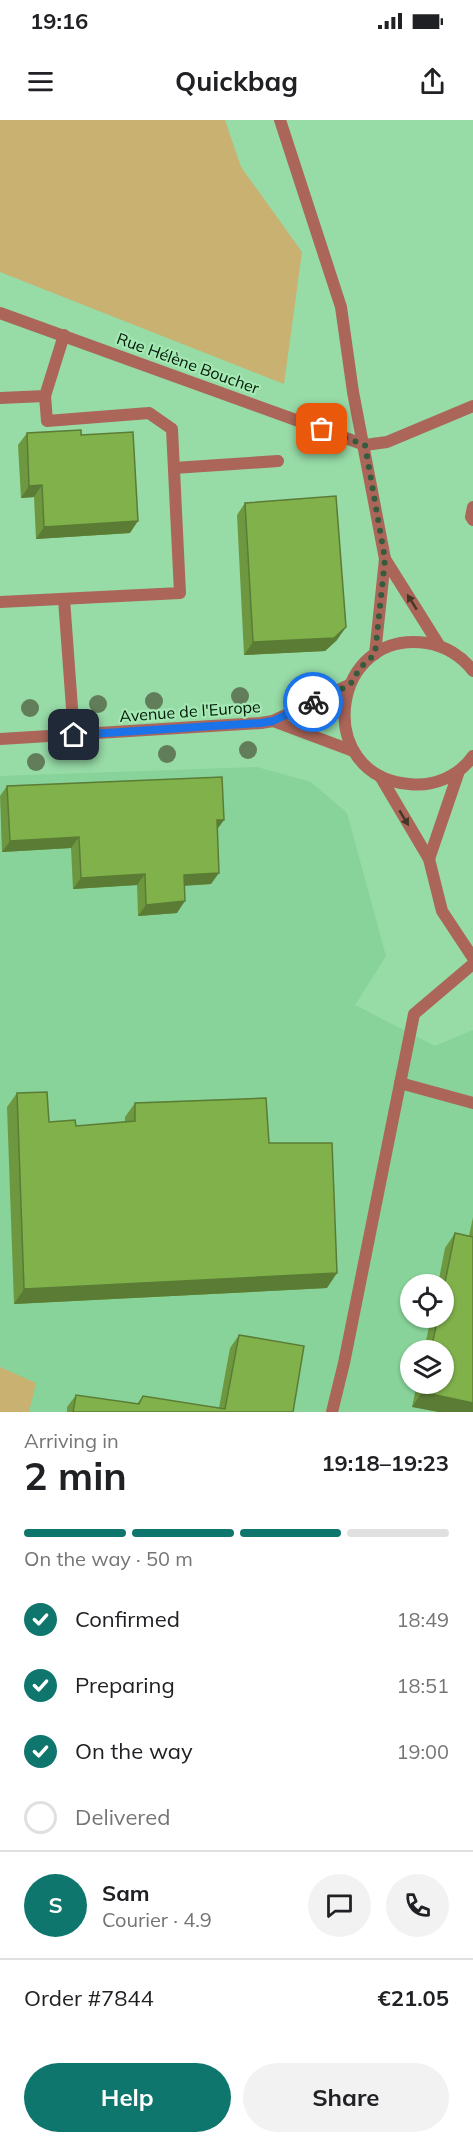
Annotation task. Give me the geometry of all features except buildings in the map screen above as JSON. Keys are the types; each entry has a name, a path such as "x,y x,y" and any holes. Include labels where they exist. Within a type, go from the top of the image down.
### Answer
{"street":[{"path":"280,120 341,307 353,392 365,445 385,559 375,654"},
{"name":"Rue Hélène Boucher","path":"0,313 365,445"},
{"path":"0,602 180,593 172,429 149,413 47,422 45,396 64,335"},
{"path":"0,398 45,396"},
{"path":"365,445 387,442 473,406"},
{"path":"174,468 278,461"},
{"path":"473,507 471,517 473,520"},
{"path":"385,559 439,645"},
{"path":"64,599 74,735"},
{"path":"473,671 456,655 439,645 417,642 394,645 375,654 360,668 344,701 343,719 354,751 365,765 380,776 399,784 420,785 440,781 459,771 473,756"},
{"name":"Avenue de l'Europe","path":"0,739 273,721 350,685"},
{"name":"Avenue de l'Europe","path":"273,721 354,751"},
{"path":"429,859 459,771"},
{"path":"380,776 429,859 442,911 473,958"},
{"path":"332,1412 344,1363 414,1014 473,964"},
{"path":"400,1083 473,1103"}],"shaded area":[{"path":"0,120 225,120 241,167 302,252 284,384 0,272"},
{"path":"257,767 311,782 347,813 386,956 355,1005 435,1046 473,1030 473,1412 29,1412 35,1383 0,1367 0,776"},
{"path":"0,1367 36,1383 29,1412 0,1412"}],"way so far":[{"path":"313,702 350,685 360,668 375,654 385,559 365,445 322,429"}],"route":[{"path":"74,735 261,723 273,721 313,702"}]}
